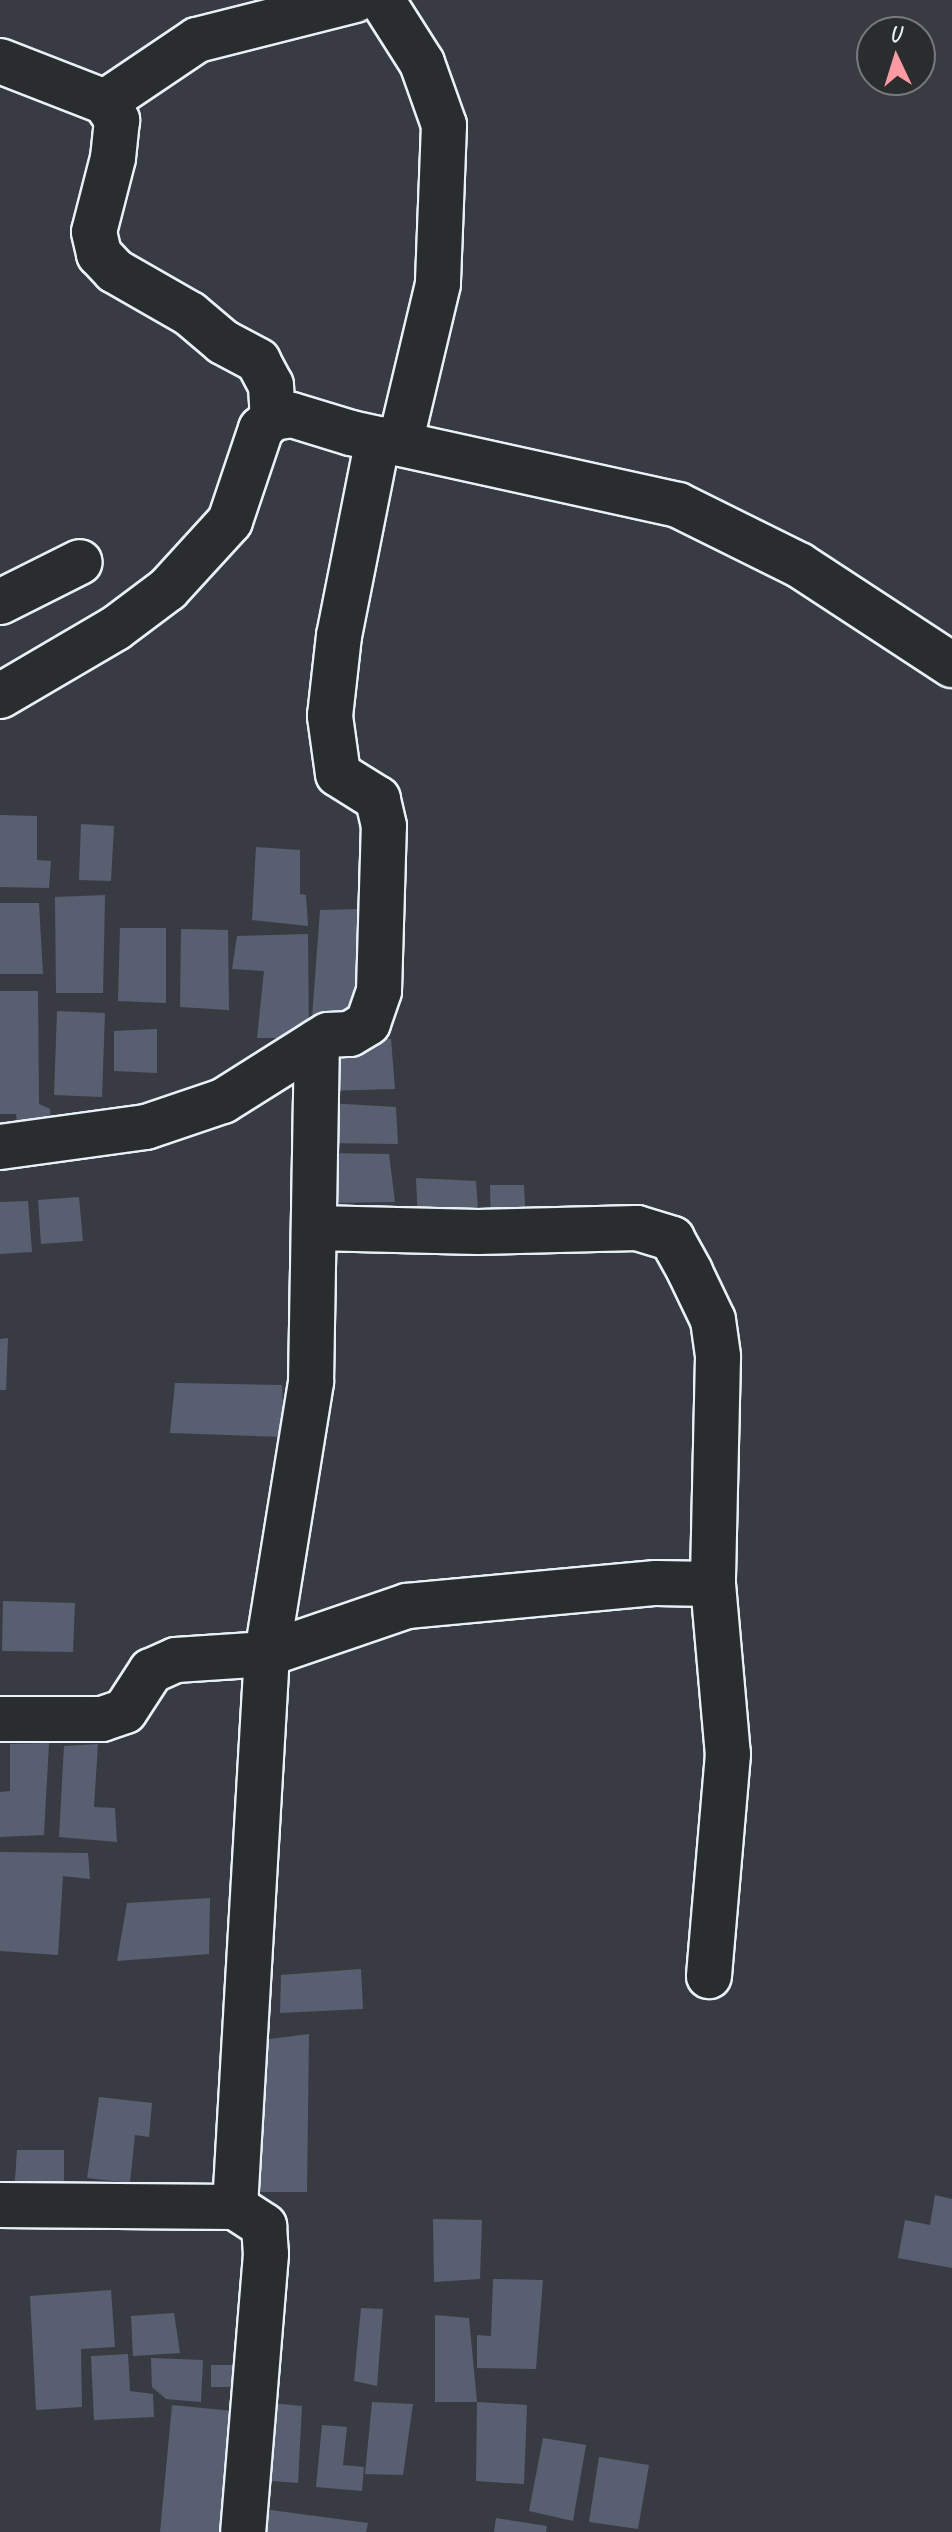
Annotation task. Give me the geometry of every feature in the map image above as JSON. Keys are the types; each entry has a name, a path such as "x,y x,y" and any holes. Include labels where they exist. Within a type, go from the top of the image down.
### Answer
{"street":[{"path":"105,102 197,40 355,0"},
{"path":"0,1147 146,1127 223,1101 328,1035 350,1034 368,1023 379,991 384,826 378,799 338,774 330,716 339,636 389,442 443,252 444,125 422,63 382,0"},
{"path":"0,61 105,102 117,120 113,158 94,232 99,254 115,271 190,314 223,342 258,361 271,385 273,418"},
{"path":"0,696 116,628 168,589 230,521 261,429 273,418 292,415 389,442 678,505 741,532 799,565 952,665"},
{"path":"0,602 80,562"},
{"path":"235,2207 267,1654 311,1382 317,1042"},
{"path":"315,1228 478,1232 637,1228 672,1239 713,1320 718,1357 713,1584 728,1754 709,1976"},
{"path":"0,1719 102,1719 125,1711 151,1671 176,1660 267,1654 407,1606 656,1583 713,1584"},
{"path":"0,2205 235,2207 264,2226 266,2254 243,2532"}],"building":[{"path":"0,815 37,816 37,860 51,861 49,888 0,887"},
{"path":"81,824 114,826 111,881 79,880"},
{"path":"256,847 300,850 300,894 306,895 308,926 252,920"},
{"path":"105,895 103,993 56,993 55,897"},
{"path":"0,903 39,903 43,974 0,974"},
{"path":"363,909 356,1023 312,1018 320,910"},
{"path":"120,928 166,928 166,1003 118,1001"},
{"path":"181,929 228,930 229,1010 180,1007"},
{"path":"308,934 309,1038 257,1038 264,971 232,969 237,936"},
{"path":"0,991 38,991 39,1104 50,1109 52,1131 18,1132 16,1114 0,1114"},
{"path":"57,1011 105,1013 102,1097 54,1095"},
{"path":"157,1029 157,1073 114,1071 114,1031"},
{"path":"391,1039 395,1089 324,1091 328,1040"},
{"path":"327,1103 396,1107 398,1144 325,1143"},
{"path":"324,1153 389,1154 395,1202 324,1203"},
{"path":"416,1178 476,1181 479,1222 418,1222"},
{"path":"490,1185 524,1185 526,1226 491,1227"},
{"path":"79,1197 83,1241 41,1244 38,1200"},
{"path":"28,1201 32,1252 0,1254 0,1202"},
{"path":"8,1338 6,1390 0,1390 0,1339"},
{"path":"175,1383 282,1385 284,1437 170,1433"},
{"path":"3,1601 75,1603 73,1652 2,1651"},
{"path":"49,1743 44,1835 0,1837 0,1792 10,1791 10,1744"},
{"path":"98,1744 94,1807 115,1808 117,1842 59,1837 64,1746"},
{"path":"0,1852 88,1853 90,1879 63,1876 58,1955 0,1951"},
{"path":"210,1898 209,1954 117,1961 127,1903"},
{"path":"361,1969 363,2009 280,2013 281,1975"},
{"path":"309,2034 307,2192 249,2192 253,2041"},
{"path":"99,2097 152,2103 149,2137 135,2135 130,2183 87,2178"},
{"path":"17,2150 64,2150 64,2195 14,2195"},
{"path":"935,2195 952,2199 952,2268 898,2258 905,2220 930,2225"},
{"path":"433,2219 482,2220 480,2279 434,2282"},
{"path":"493,2279 543,2280 536,2369 477,2368 477,2335 491,2336"},
{"path":"111,2290 115,2347 81,2349 82,2407 36,2410 30,2296"},
{"path":"361,2308 383,2309 377,2386 354,2381"},
{"path":"174,2313 180,2353 133,2356 131,2316"},
{"path":"435,2315 469,2318 477,2402 435,2402"},
{"path":"128,2354 130,2391 153,2394 154,2417 94,2420 91,2356"},
{"path":"151,2358 203,2360 201,2402 166,2399 152,2387"},
{"path":"211,2365 252,2365 252,2387 211,2387"},
{"path":"262,2402 302,2406 298,2483 258,2480"},
{"path":"372,2402 413,2404 403,2475 365,2474"},
{"path":"477,2402 527,2405 524,2484 476,2481"},
{"path":"172,2405 233,2411 220,2532 160,2532"},
{"path":"322,2425 347,2427 343,2465 364,2467 362,2491 316,2487"},
{"path":"543,2438 586,2445 573,2521 529,2511"},
{"path":"599,2457 649,2465 638,2529 589,2522"},
{"path":"263,2509 368,2523 366,2532 262,2532"},
{"path":"496,2518 547,2526 546,2532 494,2532"}]}
